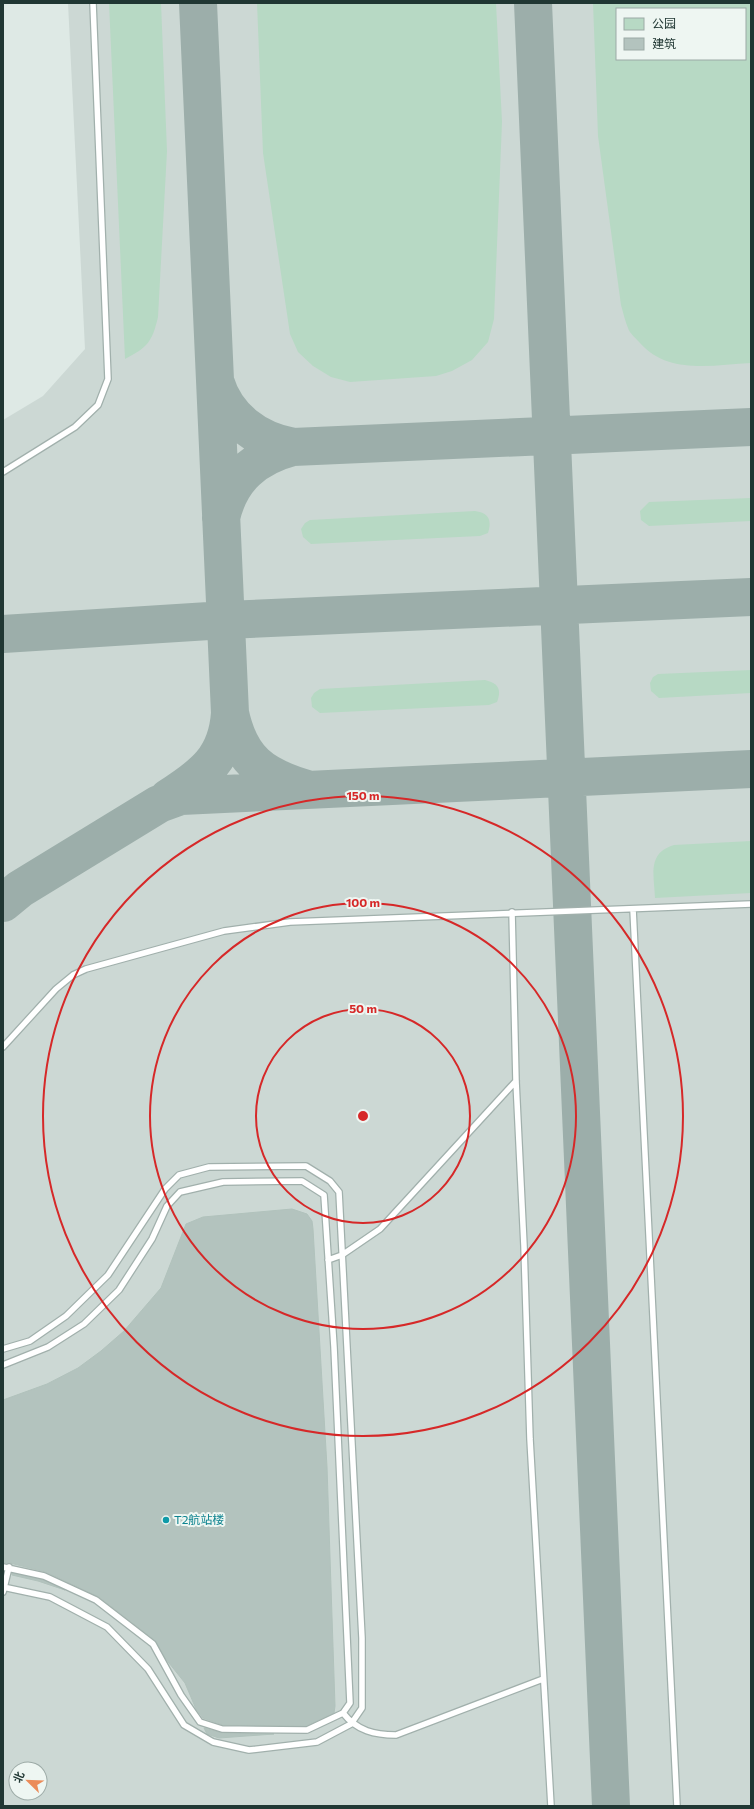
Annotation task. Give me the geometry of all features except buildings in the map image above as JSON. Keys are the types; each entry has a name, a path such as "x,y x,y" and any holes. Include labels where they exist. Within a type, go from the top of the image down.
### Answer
{"lane":[{"path":"3,472 75,427 98,405 108,379 93,3"},
{"path":"3,1047 56,989 73,975 99,965 224,931 290,922 512,912 751,904"},
{"path":"632,909 677,1806"},
{"path":"512,912 516,1081 524,1246 530,1439 551,1806"},
{"path":"328,1260 342,1255 380,1229 516,1081"},
{"path":"3,1348 30,1341 66,1316 108,1275 165,1189 179,1175 209,1167 306,1166 330,1181 339,1192 362,1638 362,1708 352,1724 317,1742 249,1750 213,1742 184,1725 148,1668 107,1627 50,1597 3,1589 6,1567 44,1576 96,1600 153,1644 181,1696 200,1722 222,1729 307,1730 343,1714 350,1703 335,1355 324,1194 302,1181 223,1182 180,1192 167,1206 152,1239 119,1290 78,1328 48,1347 3,1366"},
{"path":"343,1714 352,1724 378,1735 396,1735 543,1679"}],"shaded area":[{"path":"68,3 751,3 751,1806 3,1806 3,420 43,396 85,349"}],"green space":[{"path":"109,3 161,3 167,151 158,317 154,332 148,343 139,351 125,359"},
{"path":"257,3 496,3 502,122 494,319 488,342 472,360 452,371 436,376 350,382 331,377 313,366 298,352 290,334 263,153"},
{"path":"593,3 751,3 751,363 692,366 664,360 651,353 630,332 621,305 598,136"},
{"path":"751,498 751,521 649,526 641,520 640,511 649,502"},
{"path":"475,511 484,513 488,518 490,524 488,533 480,536 311,544 303,537 301,529 305,523 310,520"},
{"path":"751,670 751,693 659,698 651,691 650,683 653,677 658,674"},
{"path":"485,680 496,685 499,690 497,702 489,705 320,713 312,707 311,698 314,693 320,689"},
{"path":"751,841 751,893 655,898 653,873 654,866 656,859 665,849 674,845"}],"taxiway":[{"path":"198,3 230,713 234,729 240,743 255,764 265,772 277,778 307,789"},
{"path":"533,3 611,1806"},
{"path":"215,381 227,406 244,425 267,439 279,444 293,447 279,451 267,457 246,471 231,491 221,518"},
{"path":"293,447 751,427"},
{"path":"3,634 225,620 751,597"},
{"path":"168,798 203,773 219,754 228,729 230,713"},
{"path":"3,903 20,889 159,804 181,796 751,769"}],"place":[{"name":"T2航站楼","path":"166,1520"}]}
